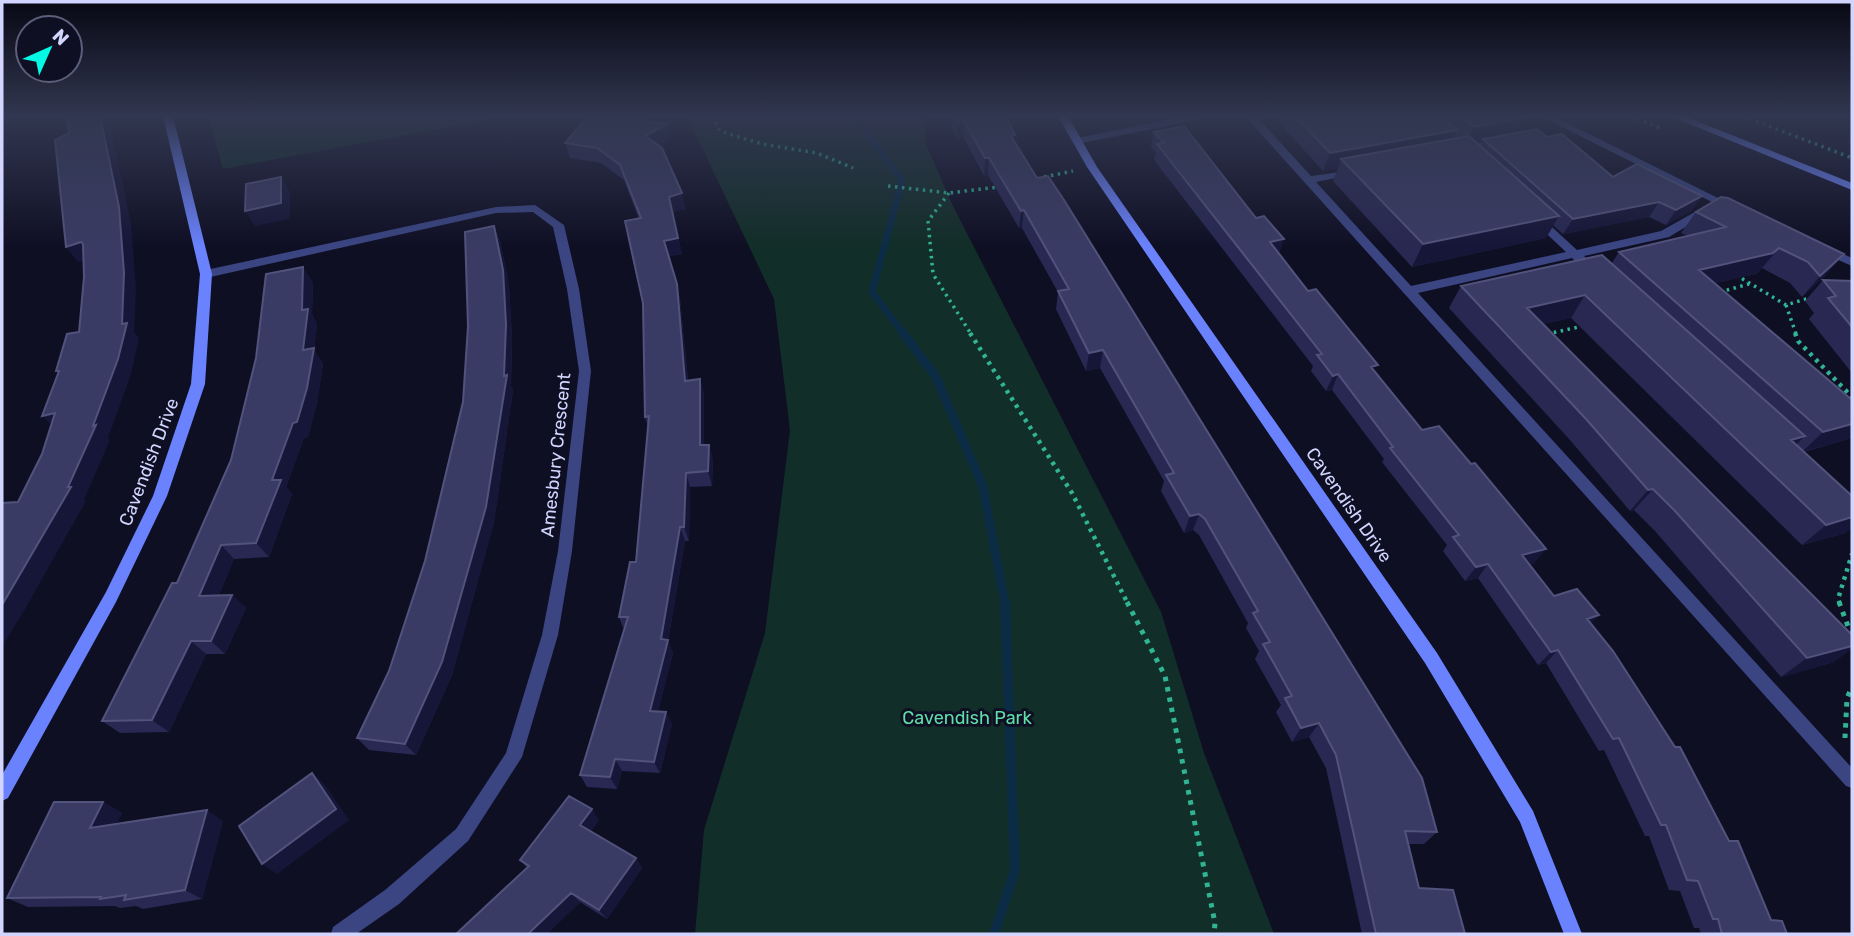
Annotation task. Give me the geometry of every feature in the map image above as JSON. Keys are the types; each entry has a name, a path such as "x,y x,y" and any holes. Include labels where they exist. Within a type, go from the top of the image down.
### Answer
{"street":[{"name":"Cavendish Drive","path":"2,792 111,597 160,496 198,384 206,274 179,160"},
{"name":"Cavendish Drive","path":"1088,160 1431,658 1527,817 1573,934"},
{"path":"1290,160 1850,779"},
{"path":"1633,160 1744,213"},
{"path":"1784,160 1852,187"},
{"path":"1308,180 1359,170"},
{"path":"1408,291 1665,234 1720,202"},
{"name":"Amesbury Crescent","path":"206,274 496,210 535,208 558,225 573,289 585,371 565,551 550,635 513,757 462,835 392,897 340,934"},
{"path":"1526,209 1603,279"},
{"path":"1816,245 1852,262"}],"path":[{"path":"833,160 853,168"},
{"path":"1044,178 1092,167"},
{"path":"888,186 949,193 1007,185"},
{"path":"949,193 928,221 933,274 1073,494 1165,676 1215,923 1214,934"},
{"path":"1729,271 1786,305 1798,341 1852,397"},
{"path":"1713,294 1750,284"},
{"path":"1786,305 1812,297"},
{"path":"1545,335 1585,326"},
{"path":"1852,554 1838,599 1852,637"},
{"path":"1850,779 1845,748 1847,698 1852,687"}],"green space":[{"path":"220,160 273,160 223,169"},
{"name":"Cavendish Park","path":"708,160 933,160 953,206 1161,612 1204,753 1274,934 695,934 704,830 765,633 790,430 774,299"}],"building":[{"path":"57,160 109,160 119,207 124,273 122,324 127,323 118,359 93,426 96,425 68,487 71,487 2,605 2,503 18,502 42,454 55,413 42,416 59,371 56,371 67,334 79,332 84,277 83,244 81,242 66,247"},
{"path":"613,160 667,160 682,193 669,197 678,238 664,241 677,284 685,381 700,379 700,445 709,445 708,471 686,473 684,527 680,527 661,639 668,640 650,711 666,712 654,762 615,759 610,777 580,775 628,617 619,617 630,562 636,562 649,416 645,417 643,303 625,221 641,218 620,165"},
{"path":"990,160 1026,160 1037,178 1048,176 1422,778 1437,832 1405,831 1419,888 1453,890 1465,934 1376,934 1336,755 1319,723 1301,728 1285,698 1292,696 1263,644 1270,642 1253,613 1258,611 1205,519 1199,514 1190,516 1166,475 1174,473 1103,350 1089,353 1058,291 1069,289 1024,210 1021,211"},
{"path":"1169,160 1210,160 1256,218 1264,216 1284,239 1270,242 1308,291 1316,289 1378,365 1371,367 1422,430 1439,426 1471,464 1475,463 1546,549 1522,555 1554,596 1577,589 1599,615 1587,619 1613,651 1675,747 1680,747 1729,841 1738,841 1771,920 1782,921 1787,934 1722,934 1718,919 1713,919 1698,881 1687,880 1666,825 1661,825 1619,738 1613,739 1558,650 1551,652 1488,564 1476,567 1453,537 1459,535 1390,448 1393,447 1338,374 1333,376 1317,355 1322,354"},
{"path":"1342,160 1496,160 1559,216 1423,244"},
{"path":"1506,160 1592,160 1613,177 1637,164 1702,196 1676,210 1659,202 1573,219"},
{"path":"281,177 281,203 245,211 246,184"},
{"path":"1721,197 1844,254 1820,276 1808,262 1779,248 1773,253 1699,270 1852,400 1852,424 1823,432 1619,252 1726,227 1696,212"},
{"path":"494,226 503,270 506,324 504,376 507,375 486,507 442,662 405,744 357,738 389,671 425,561 463,402 468,326 465,232"},
{"path":"1602,255 1805,436 1791,440 1852,496 1852,517 1826,525 1585,295 1527,308 1852,635 1852,646 1807,658 1675,511 1653,489 1648,490 1586,419 1461,286"},
{"path":"303,267 302,310 308,309 303,350 314,348 307,388 297,422 293,423 272,480 281,480 256,543 221,545 199,596 232,595 211,641 191,641 152,720 102,721 172,583 177,583 231,460 256,358 266,274"},
{"path":"1823,280 1852,281 1852,327 1828,298 1836,296"},
{"path":"312,773 336,809 262,864 239,826"},
{"path":"569,796 592,809 580,825 636,858 599,910 571,893 528,934 456,934 529,866 520,860"},
{"path":"54,802 103,802 90,828 207,810 185,890 124,900 126,895 100,899 101,897 7,898"}],"waterway":[{"path":"887,160 902,180 872,292 904,334"},
{"path":"903,333 936,377 983,487 1005,604"},
{"path":"994,934 1015,870 1005,602"}]}
